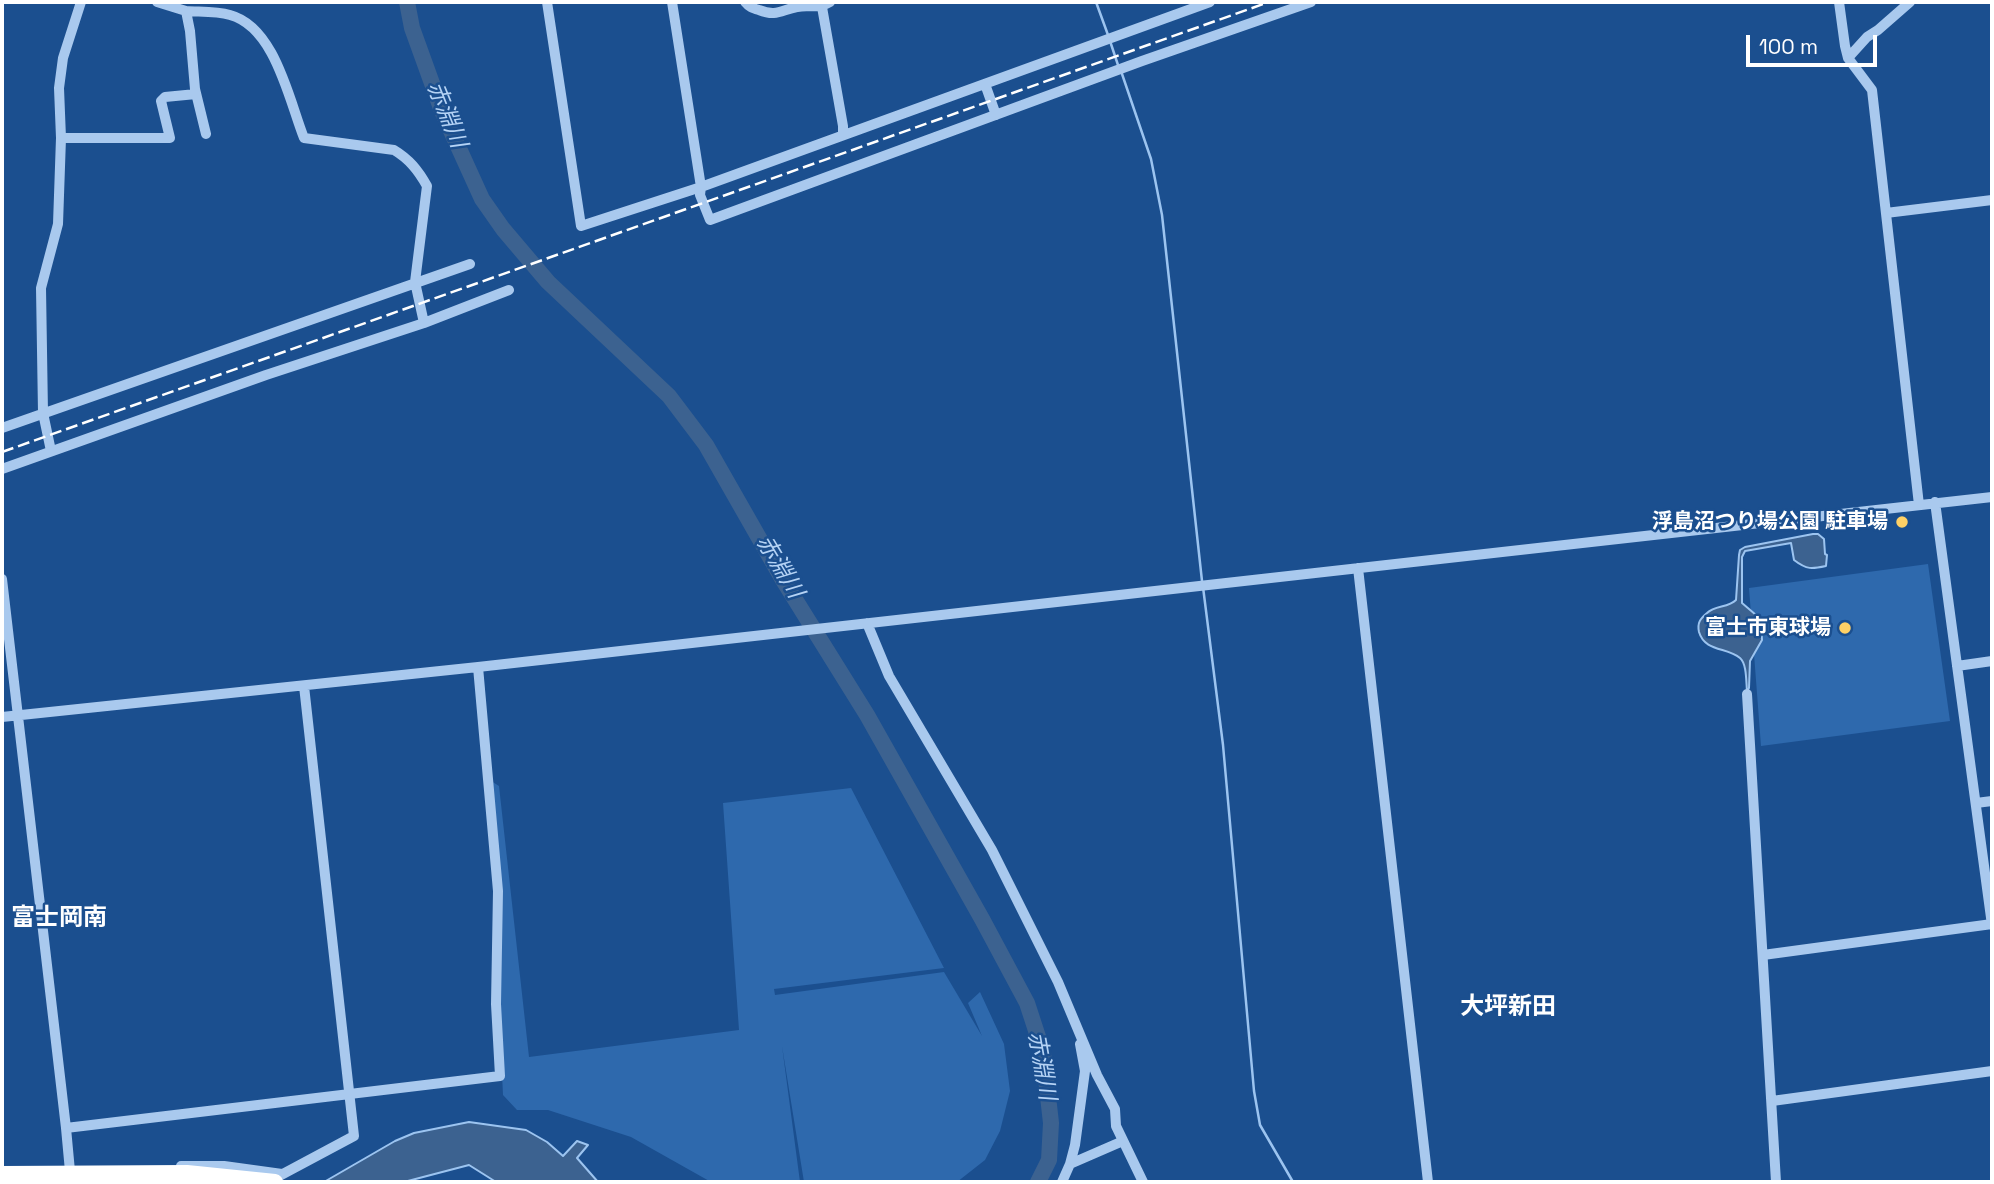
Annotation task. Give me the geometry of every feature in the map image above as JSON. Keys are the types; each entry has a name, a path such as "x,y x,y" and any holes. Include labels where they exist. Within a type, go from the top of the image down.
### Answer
{"highway":[{"path":"2,1174 187,1173 279,1178"}],"street":[{"path":"51,451 43,413 41,288 58,224 61,138 59,88 63,58 81,2"},
{"path":"156,2 186,11 219,7 249,24 265,43 280,68 304,138 394,150 407,158 419,172 426,186 415,282 424,323"},
{"path":"547,2 581,226 701,187 1210,2"},
{"path":"672,2 701,187 700,195 710,220 1142,61 1311,2"},
{"path":"745,2 747,6 769,14 826,4 843,134"},
{"path":"1839,2 1848,58 1872,90 1919,505"},
{"path":"1848,58 1867,37 1910,2"},
{"path":"186,11 196,94 206,134"},
{"path":"985,84 996,115"},
{"path":"61,138 170,138 161,101 165,97 196,94"},
{"path":"1886,213 1992,200"},
{"path":"2,428 470,264"},
{"path":"2,469 266,375 424,323 509,290"},
{"path":"2,717 1062,603 1992,497"},
{"path":"1763,955 1992,924 1935,502"},
{"path":"1358,568 1428,1182"},
{"path":"2,579 71,1182"},
{"path":"862,623 888,676 992,850 1074,1017 1097,1075 1115,1109 1116,1126 1143,1182"},
{"path":"1957,666 1992,661"},
{"path":"66,1128 500,1076 496,1004 498,891 478,667"},
{"path":"268,1182 354,1136 304,686"},
{"path":"1747,694 1776,1182"},
{"path":"1976,803 1992,801"},
{"path":"1062,1182 1070,1164 1085,1071 1074,1017"},
{"path":"1772,1101 1992,1071"},
{"path":"1070,1164 1123,1141"},
{"path":"2,1168 224,1166 279,1178"}],"shaded area":[{"path":"1813,534 1824,539 1826,566 1803,566 1794,560 1791,543 1745,551 1742,557 1742,603 1756,615 1761,625 1762,640 1750,661 1747,691 1745,669 1740,658 1706,643 1699,632 1700,621 1710,610 1736,600 1740,550"},
{"name":"富士市東球場","path":"1928,564 1950,721 1761,746 1749,588"},
{"path":"488,779 499,786 529,1057 739,1030 723,803 851,788 944,968 774,989 775,995 944,972 982,1036 968,1003 980,992 1004,1044 1010,1091 1000,1131 985,1160 957,1182 804,1182 782,1046 800,1182 711,1182 631,1137 548,1110 517,1110 503,1095"},
{"path":"469,1122 526,1130 547,1142 563,1156 577,1141 588,1145 577,1158 598,1182 496,1182 469,1165 404,1182 324,1182 414,1133"}],"waterway":[{"name":"赤淵川","path":"407,2 412,28 442,111 482,199 503,229 548,282 669,396 706,445 783,580 867,715 1027,1003 1043,1052 1051,1123 1049,1160 1038,1182"},
{"path":"1096,2 1108,35"},
{"path":"1110,41 1118,65"},
{"path":"1121,71 1151,159 1162,215 1202,581"},
{"path":"1203,587 1223,745 1254,1091 1260,1125 1293,1182"}],"railway":[{"path":"2,452 1269,2"}],"place":[{"name":"浮島沼つり場公園 駐車場","path":"1902,522"},
{"name":"富士市東球場","path":"1845,628"}],"district":[{"name":"富士岡南","path":"59,918"},
{"name":"大坪新田","path":"1508,1007"}]}
